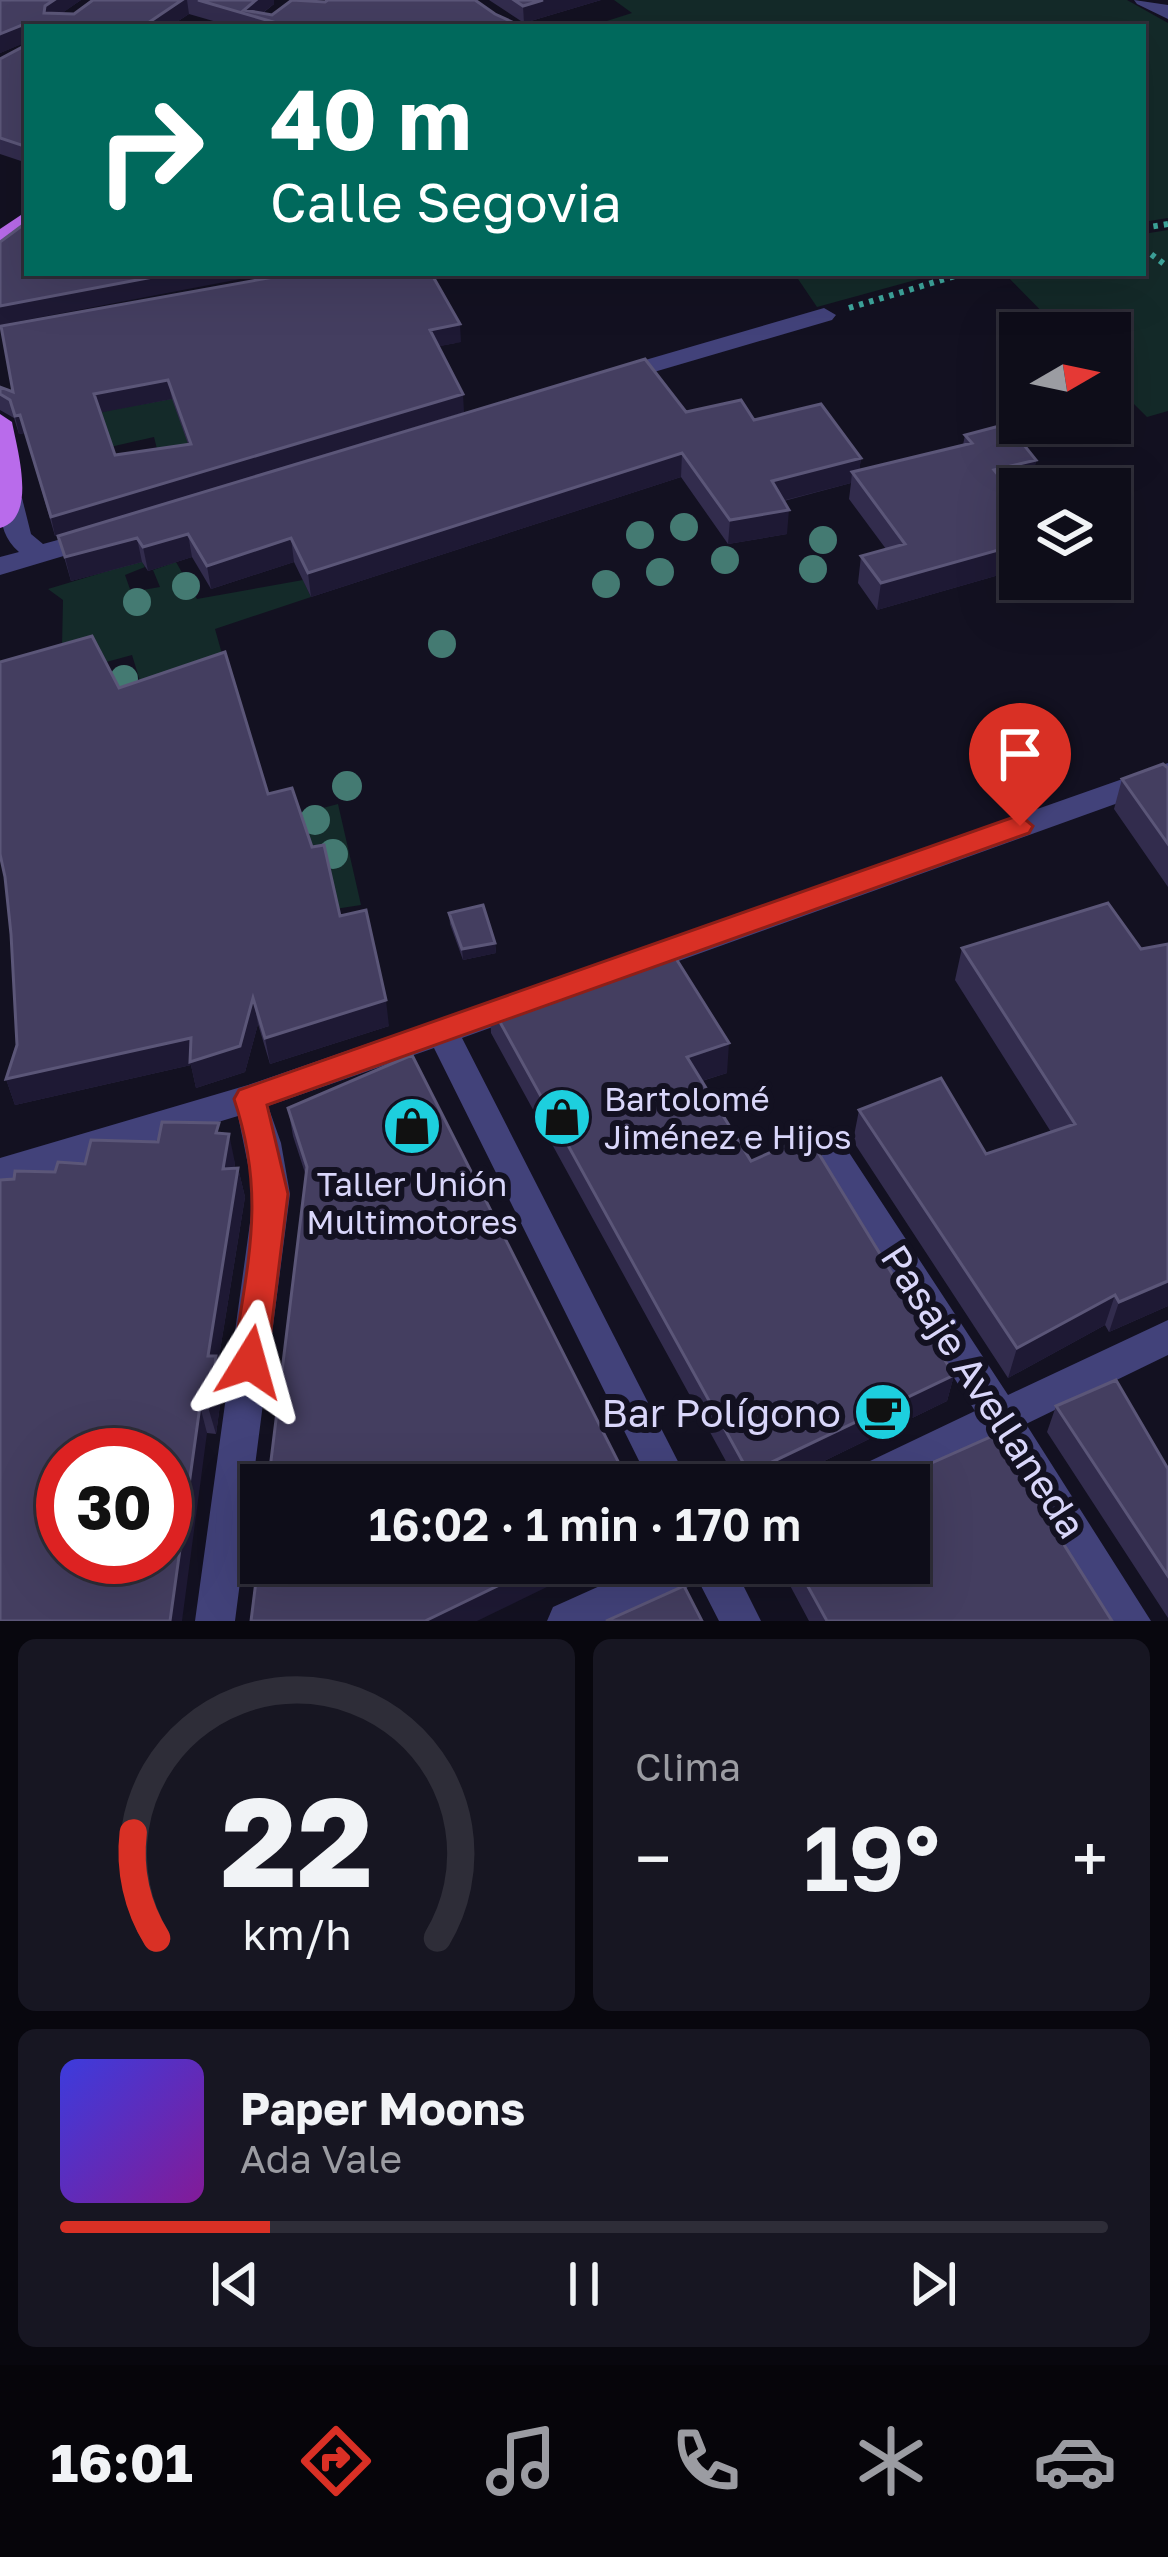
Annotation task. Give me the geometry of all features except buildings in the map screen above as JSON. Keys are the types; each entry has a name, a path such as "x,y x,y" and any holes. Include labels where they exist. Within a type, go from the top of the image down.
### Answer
{"main road":[{"path":"0,220 24,201"},
{"path":"0,240 24,220"},
{"path":"0,422 10,474 4,509"}],"street":[{"path":"1144,0 1168,13"},
{"path":"594,383 824,315"},
{"path":"4,509 19,538 37,554"},
{"path":"0,566 128,528"},
{"path":"598,976 1168,774"},
{"path":"0,1173 250,1099 554,992"},
{"path":"443,1032 660,1464"},
{"path":"215,1621 272,1194 265,1143 250,1099"},
{"name":"Pasaje Avellaneda","path":"836,1161 1131,1621"},
{"path":"905,1464 1168,1337"},
{"path":"567,1621 649,1584"},
{"path":"721,1584 741,1621"}],"path":[{"path":"824,315 955,276"}],"green space":[{"path":"614,0 1127,0 1168,23 1168,218 1146,222 1146,24 597,24 632,13"},
{"path":"1168,230 1168,411 1147,417 1131,401 1131,312 1042,312 1007,276 1146,276 1146,234"},
{"path":"796,276 930,276 817,307"},
{"path":"174,398 190,450 158,453 154,437 110,447 96,413"},
{"path":"130,541 145,567 125,575 131,592 160,587 153,570 176,562 197,599 303,580 311,597 215,629 229,679 148,707 132,655 0,691 0,660 11,664 62,647 63,600 48,589 108,571"},
{"path":"338,804 361,905 335,909 296,815"}],"place":[{"name":"Bartolomé Jiménez e Hijos","path":"562,1117"},
{"name":"Taller Unión Multimotores","path":"412,1126"},
{"name":"Bar Polígono","path":"883,1412"}],"route":[{"path":"250,1362 272,1194 265,1143 250,1099 1020,826"}]}
